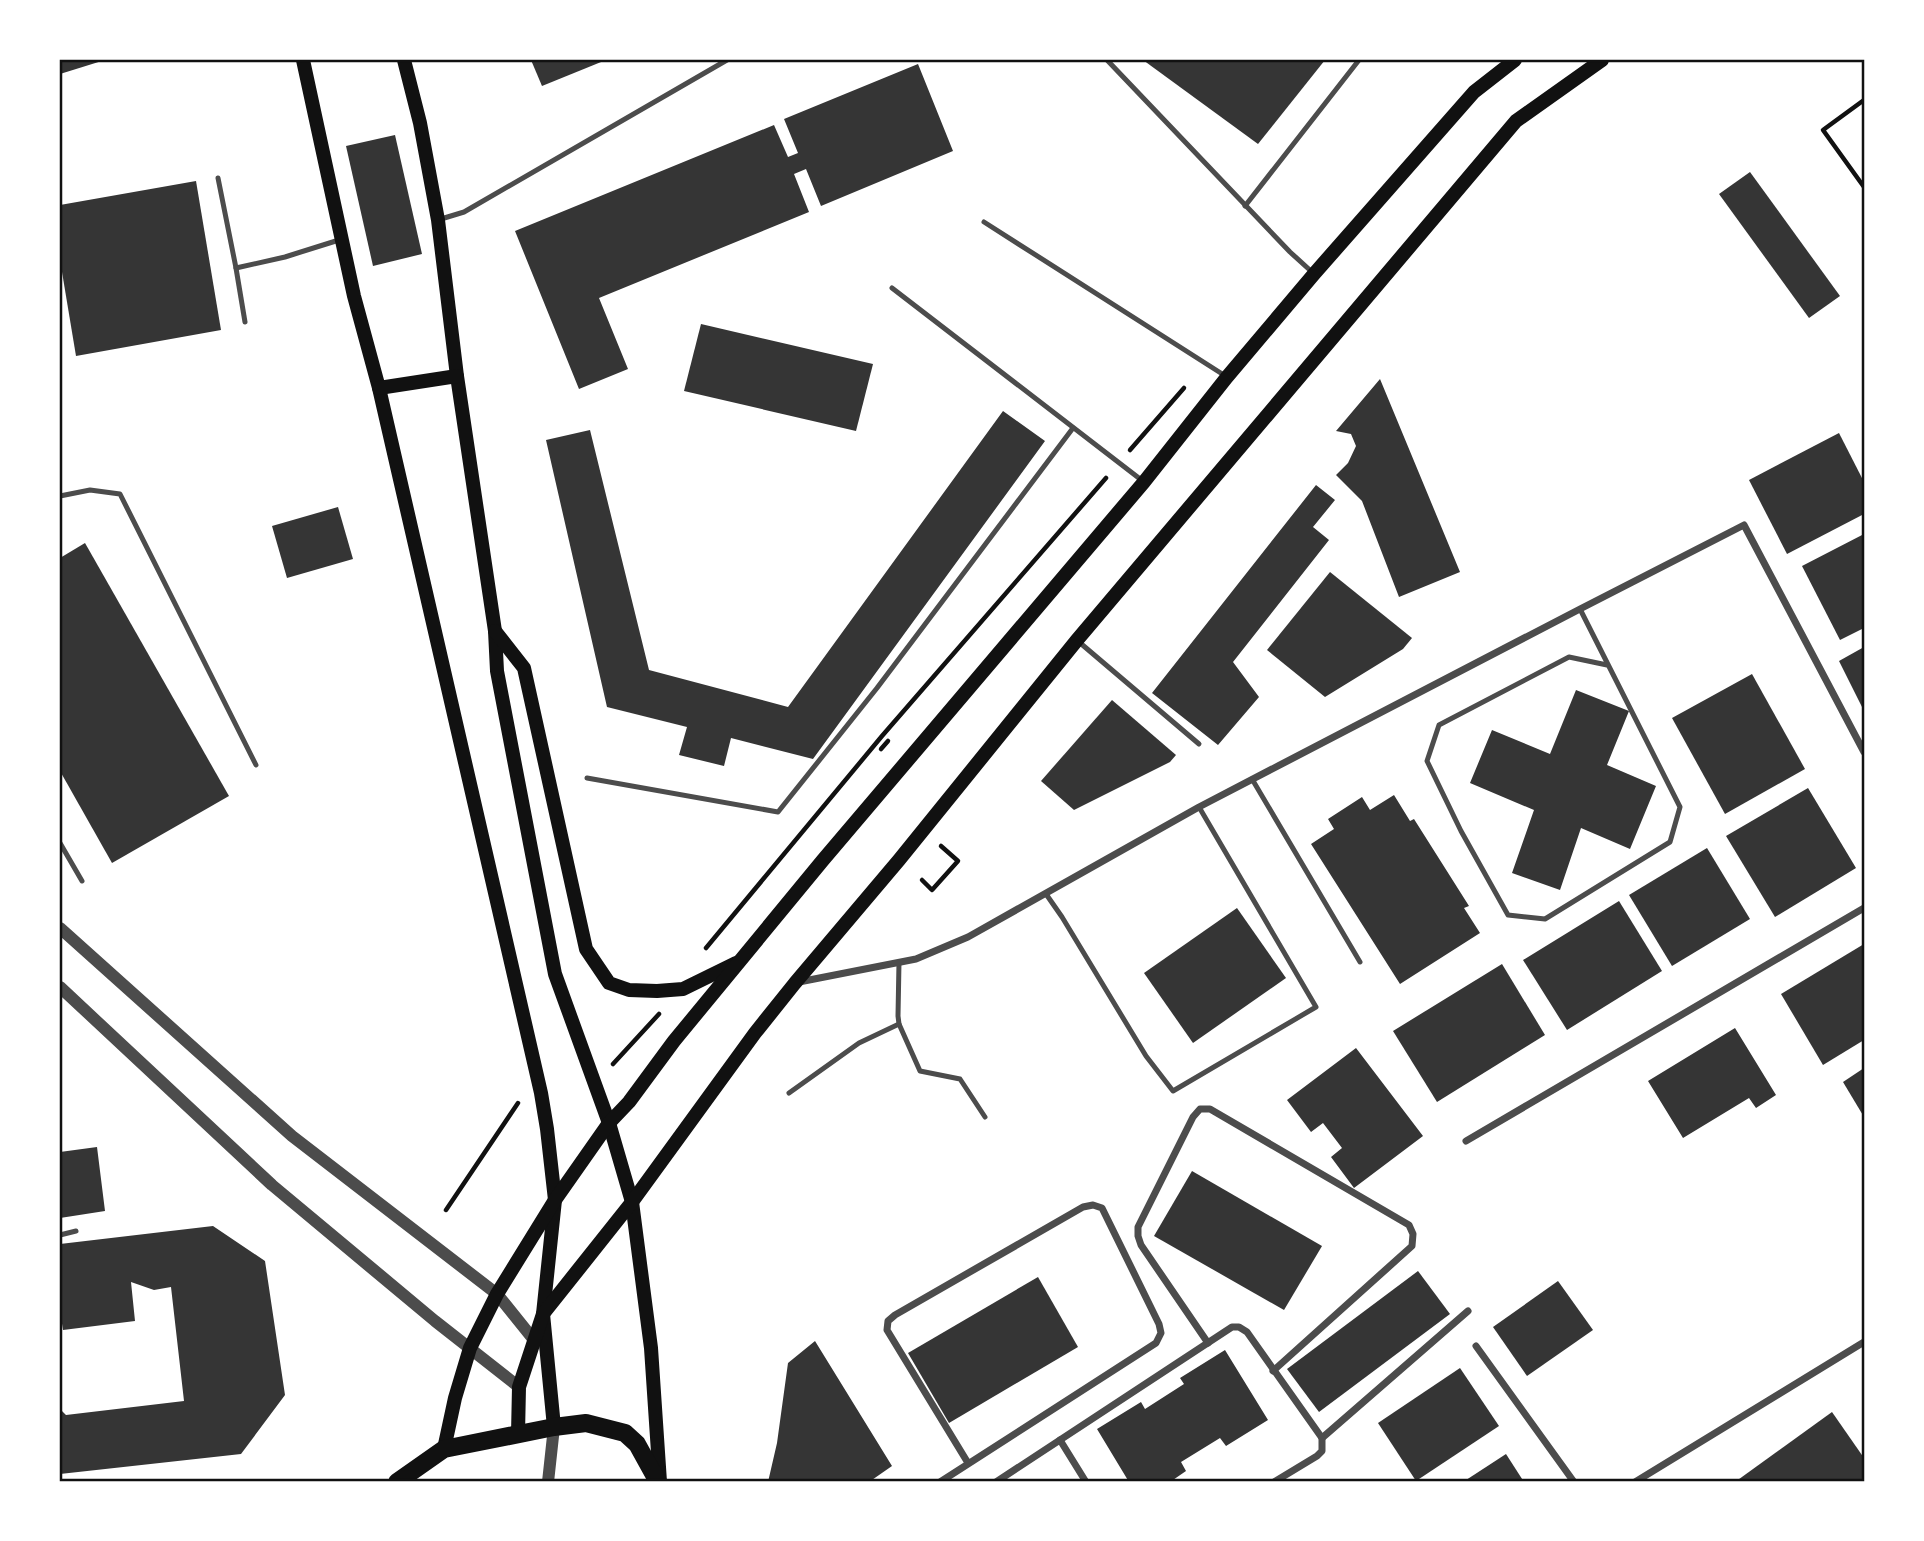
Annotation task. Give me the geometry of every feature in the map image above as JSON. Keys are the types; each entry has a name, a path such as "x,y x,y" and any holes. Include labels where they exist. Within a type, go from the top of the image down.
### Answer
{"main road":[{"path":"303,60 354,296 379,388 541,1093 555,1200 543,1314 554,1427"},
{"path":"404,60 420,123 438,220 457,376 495,631 498,671 555,974 609,1123 632,1202 652,1348 659,1482"},
{"path":"444,1449 470,1348 497,1294 555,1200 609,1123 629,1102 674,1041 823,860 1144,482 1227,377 1314,274 1474,92 1515,60"},
{"path":"518,1434 519,1387 543,1314 632,1202 755,1033 1077,640 1516,121 1602,60"},
{"path":"379,388 457,376"},
{"path":"495,631 524,668 586,949 609,983 629,990 683,989 740,961"},
{"path":"397,1482 444,1449 586,1423 625,1433 637,1444 659,1482"}],"street":[{"path":"795,983 916,958 968,937 1199,807 1744,525 1864,752"},
{"path":"1466,1141 1864,908"},
{"path":"60,928 292,1136 497,1294 534,1340"},
{"path":"60,987 272,1185 519,1387"},
{"path":"1208,1343 1141,1245 1138,1236 1139,1227 1193,1116 1200,1109 1209,1109 1409,1225 1413,1234 1412,1246 1273,1371"},
{"path":"940,1482 1156,1343 1161,1333 1159,1324 1102,1208 1093,1205 1083,1207 888,1321 887,1330 968,1463"},
{"path":"1322,1438 1468,1311"},
{"path":"996,1482 1232,1327 1239,1327 1247,1332 1322,1438 1322,1451 1317,1456 1274,1482"},
{"path":"1635,1482 1864,1342"},
{"path":"1476,1346 1574,1482"},
{"path":"548,1482 554,1427"},
{"path":"1060,1440 1086,1482"}],"lane":[{"path":"438,220 464,212 727,60"},
{"path":"1107,60 1245,206 1314,274"},
{"path":"1245,206 1359,60"},
{"path":"218,178 245,322"},
{"path":"984,222 1227,377"},
{"path":"236,268 285,257 342,239"},
{"path":"892,288 1144,482"},
{"path":"587,778 778,812 877,688 1073,428"},
{"path":"60,496 90,490 120,494 256,765"},
{"path":"1580,609 1680,807 1670,842 1545,919 1508,915 1461,831 1427,761 1439,724 1569,657 1607,665"},
{"path":"1077,640 1199,744"},
{"path":"1252,779 1360,962"},
{"path":"1046,894 1146,1056 1172,1091 1316,1007 1199,807"},
{"path":"60,843 82,881"},
{"path":"899,962 899,1024 920,1071 960,1079 985,1117"},
{"path":"789,1093 859,1043 899,1024"},
{"path":"60,1234 76,1231"}],"path":[{"path":"1864,100 1823,130 1864,187"},
{"path":"706,948 882,736 1205,364"},
{"path":"922,880 932,890 958,861"},
{"path":"609,1068 683,989"},
{"path":"446,1210 519,1101"}],"building":[{"path":"60,60 105,60 60,74"},
{"path":"531,60 606,60 542,86"},
{"path":"1143,60 1325,60 1258,144"},
{"path":"918,64 953,151 821,206 806,169 794,174 809,212 599,298 628,369 579,389 515,231 774,125 788,157 798,153 784,119"},
{"path":"395,135 422,254 373,266 346,146"},
{"path":"1750,172 1840,296 1809,318 1719,194"},
{"path":"196,181 221,330 76,356 60,260 60,205"},
{"path":"701,324 873,364 856,431 684,391"},
{"path":"1380,379 1460,572 1399,597 1362,501 1336,475 1348,463 1356,446 1351,434 1336,431"},
{"path":"1003,411 1045,441 813,759 731,738 724,766 679,755 687,727 607,707 546,440 590,430 649,670 788,707"},
{"path":"1839,433 1864,482 1864,514 1787,554 1749,480"},
{"path":"1316,485 1335,500 1313,527 1329,540 1233,662 1259,697 1218,745 1152,693"},
{"path":"338,507 353,559 287,578 272,526"},
{"path":"1864,534 1864,628 1840,640 1802,566"},
{"path":"85,543 229,796 112,863 60,771 60,558"},
{"path":"1330,572 1412,638 1403,649 1325,697 1267,650"},
{"path":"1864,647 1864,711 1839,661"},
{"path":"1752,674 1805,769 1725,814 1672,718"},
{"path":"1576,690 1629,711 1607,765 1656,786 1630,849 1581,828 1560,890 1512,873 1534,810 1470,783 1492,730 1550,754"},
{"path":"1112,700 1176,755 1170,762 1074,810 1041,781"},
{"path":"1808,788 1856,868 1775,917 1726,836"},
{"path":"1394,795 1410,821 1414,819 1469,906 1464,908 1480,933 1400,984 1311,844 1334,829 1328,819 1362,797 1370,810"},
{"path":"1707,848 1750,919 1672,966 1629,895"},
{"path":"1619,901 1662,971 1567,1030 1523,960"},
{"path":"1237,908 1286,978 1193,1043 1144,973"},
{"path":"1864,944 1864,1040 1823,1065 1781,994"},
{"path":"1502,964 1545,1035 1437,1102 1393,1031"},
{"path":"1735,1028 1776,1095 1756,1108 1749,1098 1683,1138 1648,1081"},
{"path":"1356,1048 1423,1136 1354,1188 1331,1157 1342,1148 1323,1123 1311,1132 1287,1100"},
{"path":"1864,1068 1864,1117 1843,1082"},
{"path":"97,1147 105,1211 60,1218 60,1152"},
{"path":"1192,1171 1322,1246 1284,1310 1154,1236"},
{"path":"213,1226 265,1261 285,1395 241,1454 60,1474 60,1409 66,1415 184,1401 171,1287 154,1290 131,1282 135,1321 63,1330 60,1311 60,1244"},
{"path":"1418,1271 1450,1314 1319,1412 1287,1369"},
{"path":"1038,1277 1078,1347 949,1423 908,1353"},
{"path":"1558,1281 1593,1330 1527,1376 1493,1327"},
{"path":"815,1341 892,1466 869,1482 768,1482 777,1443 788,1363"},
{"path":"1225,1350 1268,1420 1226,1446 1220,1438 1181,1462 1186,1471 1170,1482 1129,1482 1097,1429 1141,1402 1145,1409 1184,1384 1180,1378"},
{"path":"1460,1368 1499,1426 1416,1481 1378,1423"},
{"path":"1832,1412 1864,1458 1864,1482 1735,1482"},
{"path":"1506,1454 1524,1482 1463,1482"}]}
